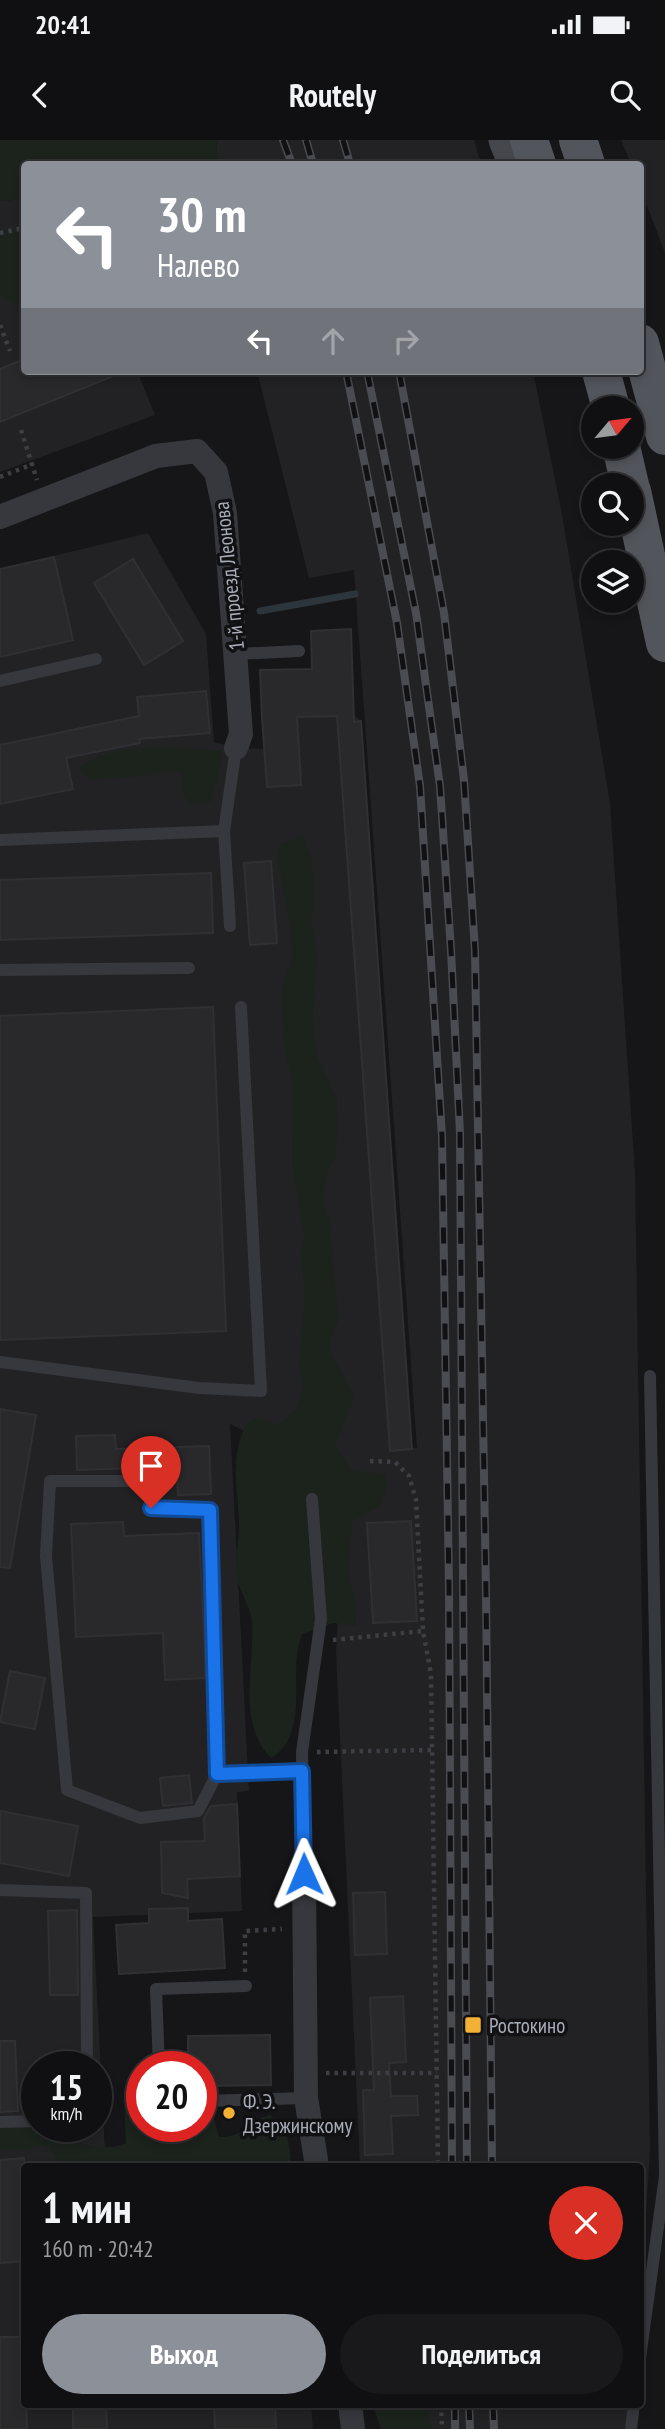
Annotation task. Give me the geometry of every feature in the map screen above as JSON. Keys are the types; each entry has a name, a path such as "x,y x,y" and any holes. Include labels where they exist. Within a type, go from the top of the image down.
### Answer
{"main road":[{"path":"506,140 515,161"},
{"path":"529,140 536,161"},
{"path":"578,140 585,161"},
{"path":"644,358 665,436"},
{"path":"642,536 665,643"}],"street":[{"name":"1-й проезд Леонова","path":"0,517 156,456 197,451 216,472 225,513 241,734 236,748"},
{"path":"304,1874 306,2098 317,2163"},
{"path":"350,2408 353,2429"}],"lane":[{"path":"237,654 299,651"},
{"path":"0,681 96,659"},
{"path":"230,926 224,831 236,748"},
{"path":"0,840 224,831"},
{"path":"0,970 189,968"},
{"path":"0,1362 199,1388 261,1391 241,1007"},
{"path":"644,2329 665,2176 650,1376"},
{"path":"50,1481 152,1481 151,1508 210,1510 217,1774 198,1811 140,1818 67,1790 46,1556 50,1481"},
{"path":"304,1874 302,1752 321,1619 313,1499"},
{"path":"217,1774 302,1771"},
{"path":"0,1890 86,1893 87,2051"},
{"path":"158,2051 156,1989 246,1986"},
{"path":"217,2101 306,2098"},
{"path":"0,2122 21,2121"},
{"path":"631,2429 634,2408"}],"path":[{"path":"0,233 21,229"},
{"path":"0,325 10,351"},
{"path":"21,430 43,501"},
{"path":"0,477 33,464"},
{"path":"370,1461 396,1462 409,1476 416,1500 423,1631 431,1674 438,2163"},
{"path":"318,1642 423,1631"},
{"path":"340,1751 432,1749"},
{"path":"246,1986 245,1931 266,1930"},
{"path":"355,2073 437,2073"},
{"path":"441,2408 442,2429"}],"shaded area":[{"path":"0,140 216,140 218,161 21,161 21,199 0,201"},
{"path":"216,140 474,140 480,161 218,161"},
{"path":"621,140 665,140 665,253 644,198 644,161 630,161"},
{"path":"21,199 21,375 139,375 155,415 0,472 0,201"},
{"path":"21,227 21,301 15,304 4,299 0,293 0,233"},
{"path":"258,375 534,375 562,514 610,803 635,1173 650,2151 644,2248 644,2163 360,2163 336,1652 346,1480 230,1424 249,1791 237,1792 242,1911 93,1917 100,2051 21,2051 21,2142 104,2142 105,2153 237,2163 21,2163 21,2408 311,2408 313,2429 0,2429 0,569 148,533 206,634 214,742 236,748 265,749 262,718 354,715 361,721 411,1448 417,1448 354,570 309,578"},
{"path":"160,747 221,750 222,757 212,801 191,805 184,796 181,772 90,779 78,770 105,754"},
{"path":"302,836 311,857 314,890 311,923 317,956 312,1026 318,1059 337,1100 336,1157 329,1166 323,1201 330,1223 338,1320 330,1342 331,1353 353,1392 352,1403 335,1445 351,1470 385,1474 387,1485 380,1506 352,1521 348,1576 355,1598 356,1626 333,1623 302,1634 297,1652 294,1725 282,1749 271,1758 260,1744 250,1711 252,1623 236,1571 239,1528 236,1462 241,1436 247,1423 257,1418 279,1425 296,1409 304,1387 299,1365 305,1295 301,1257 304,1234 292,1165 293,1083 284,1047 281,991 291,962 290,926 277,855 281,844"},
{"path":"126,2092 126,2142 217,2142 217,2130 219,2137 229,2136 242,2132 256,2121 270,2115 287,2138 291,2163 55,2163 56,2157 48,2147 38,2145 27,2150 0,2150 0,2128 21,2126 21,2142 78,2142 110,2147 126,2143 124,2097"},
{"path":"374,2408 428,2408 432,2429 381,2429"},
{"path":"405,2408 634,2408 631,2429 406,2429"}],"building":[{"path":"21,360 21,375 116,375 0,422 0,369"},
{"path":"54,557 73,640 0,657 0,569"},
{"path":"133,559 183,641 144,665 94,583"},
{"path":"351,629 354,722 361,721 412,1449 390,1451 337,716 297,717 301,785 267,787 262,718 260,670 312,669 311,631"},
{"path":"206,691 210,733 139,739 140,743 66,758 73,789 0,804 0,745 139,716 137,697"},
{"path":"271,861 277,943 250,945 244,863"},
{"path":"211,873 213,933 0,940 0,880"},
{"path":"213,1007 226,1331 0,1340 0,1016"},
{"path":"0,1409 36,1415 10,1568 0,1567"},
{"path":"115,1435 116,1449 209,1446 211,1494 178,1495 177,1467 77,1470 76,1436"},
{"path":"411,1521 417,1621 373,1623 367,1523"},
{"path":"123,1522 124,1536 199,1533 206,1678 165,1680 163,1633 76,1637 71,1524"},
{"path":"10,1671 45,1678 35,1729 0,1722"},
{"path":"189,1775 192,1803 163,1806 160,1778"},
{"path":"237,1804 240,1876 187,1879 188,1898 162,1893 161,1842 205,1841 204,1818 211,1806"},
{"path":"0,1811 78,1826 69,1876 0,1863"},
{"path":"385,1892 387,1954 355,1955 353,1893"},
{"path":"188,1908 188,1921 222,1919 225,1968 119,1974 116,1925 149,1923 149,1909"},
{"path":"77,1910 78,1995 50,1995 48,1911"},
{"path":"403,1996 406,2062 389,2063 391,2096 417,2096 418,2115 391,2116 393,2154 365,2155 363,2090 374,2090 370,1998"},
{"path":"270,2035 271,2085 217,2086 217,2051 188,2051 188,2036"},
{"path":"0,2041 15,2041 18,2111 0,2112"},
{"path":"24,2158 24,2163 21,2163 21,2261 0,2263 0,2160"},
{"path":"0,2337 21,2337 21,2408 26,2408 27,2429 0,2429"},
{"path":"73,2408 106,2408 107,2429 73,2429"},
{"path":"214,2408 275,2408 276,2429 215,2429"}],"waterway":[{"path":"260,611 355,594"}],"railway":[{"path":"283,140 291,161"},
{"path":"306,140 312,161"},
{"path":"343,140 349,161"},
{"path":"347,375 397,623 420,786 442,1136 449,1588 452,2163"},
{"path":"368,375 416,613 440,786 451,950 460,1133 467,2163"},
{"path":"400,375 444,613 464,780 475,951 492,2163"},
{"path":"455,2408 455,2429"},
{"path":"469,2408 470,2429"},
{"path":"493,2408 494,2429"}],"place":[{"name":"Ростокино","path":"473,2025"},
{"name":"Ф. Э. Дзержинскому","path":"229,2113"}],"route":[{"path":"151,1508 210,1510 217,1774 302,1771 304,1874"}]}
